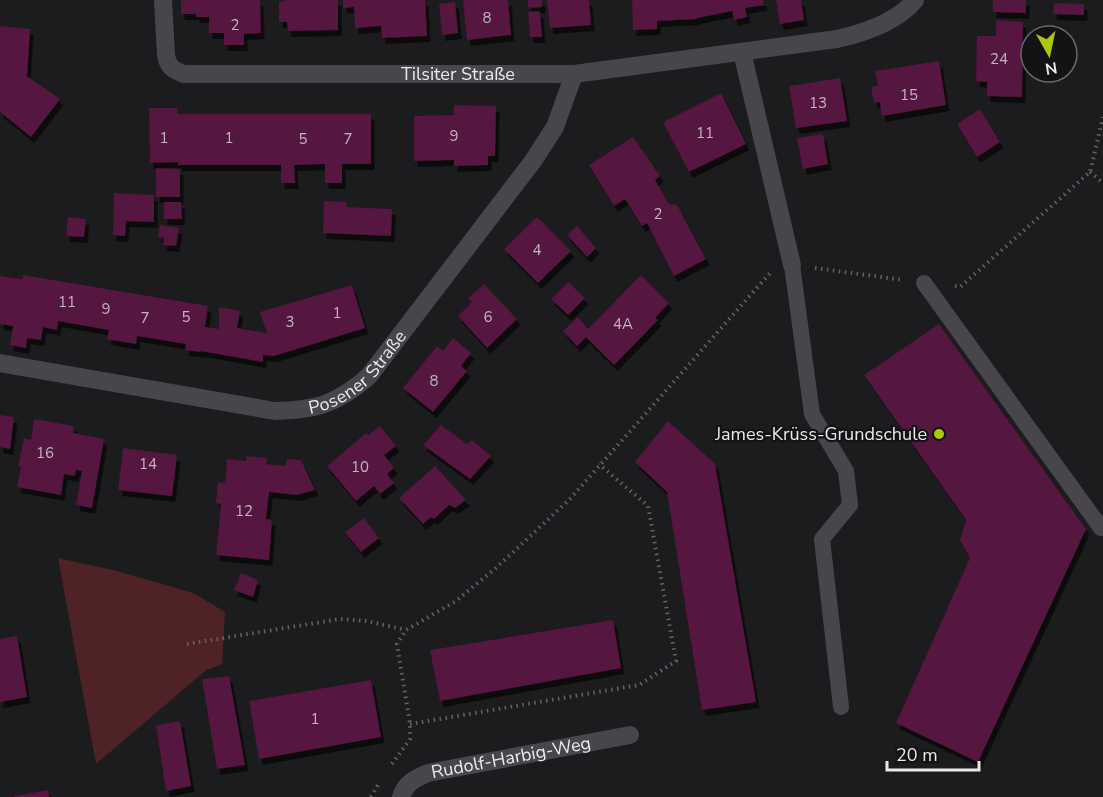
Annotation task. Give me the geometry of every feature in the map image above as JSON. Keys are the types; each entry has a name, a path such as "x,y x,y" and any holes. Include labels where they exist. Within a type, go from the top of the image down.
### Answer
{"street":[{"name":"Tilsiter Straße","path":"163,0 167,63 173,70 184,74 574,74 850,36 901,14 915,1"},
{"path":"742,52 792,265"},
{"name":"Posener Straße","path":"0,363 276,411 303,410 329,403 350,393 369,376 534,161 555,127 574,74"},
{"name":"Rudolf-Harbig-Weg","path":"401,797 411,780 428,773 630,735"}],"lane":[{"path":"792,265 812,414 846,471 850,505 822,539 841,707"},
{"path":"924,283 1101,528"}],"path":[{"path":"391,766 410,739 410,724 397,644 406,630 456,601 497,567 570,499 767,274 792,265 960,287 1090,172 1103,117"},
{"path":"1090,172 1103,183"},
{"path":"410,724 639,685 676,661 648,506 599,464"},
{"path":"187,644 340,619 366,621 406,630"},
{"path":"371,797 378,784"}],"shaded area":[{"path":"58,558 117,571 193,593 225,612 222,664 206,670 96,764"}],"building":[{"path":"181,0 260,0 261,33 244,34 244,45 224,45 224,33 209,33 209,17 181,14"},
{"path":"338,0 338,30 288,31 287,22 279,22 279,2"},
{"path":"343,0 425,0 427,36 382,38 381,26 355,28 354,7 343,8"},
{"path":"463,0 508,0 511,35 467,40"},
{"path":"528,0 542,0 542,7 528,8"},
{"path":"547,0 589,0 591,25 550,28"},
{"path":"632,0 763,0 764,5 745,8 747,17 734,20 732,11 697,19 657,21 657,29 633,30"},
{"path":"776,0 801,0 804,20 780,24"},
{"path":"993,0 1026,0 1026,13 993,12"},
{"path":"455,2 458,33 442,35 439,4"},
{"path":"1054,3 1084,4 1084,15 1053,14"},
{"path":"540,11 542,37 530,37 528,12"},
{"path":"996,20 1023,22 1019,24 1019,84 1022,84 1022,97 987,96 987,82 976,81 977,36 996,36"},
{"path":"0,26 30,29 27,76 60,99 31,137 0,112"},
{"path":"939,61 946,105 882,116 880,102 874,103 871,87 878,86 875,71"},
{"path":"840,78 847,121 796,128 789,86"},
{"path":"721,93 746,144 689,172 663,122"},
{"path":"454,105 496,106 495,156 488,156 488,165 454,166 454,160 414,161 414,116 454,115"},
{"path":"149,108 178,108 177,114 371,114 371,164 342,164 342,183 325,183 325,164 294,165 295,183 281,183 281,165 150,163"},
{"path":"980,109 1000,142 977,157 957,124"},
{"path":"823,134 828,164 803,169 797,138"},
{"path":"633,137 660,176 655,180 669,204 677,205 706,259 674,276 647,223 642,226 625,199 614,206 589,165"},
{"path":"156,168 180,169 180,197 156,197"},
{"path":"114,193 154,195 154,222 126,221 125,236 113,235"},
{"path":"324,201 347,202 346,207 392,209 391,236 323,233"},
{"path":"164,202 181,202 182,219 164,219"},
{"path":"68,217 86,219 84,237 66,236"},
{"path":"537,217 571,251 538,283 504,249"},
{"path":"160,225 179,228 176,246 163,245 164,238 158,237"},
{"path":"577,226 596,248 587,257 567,235"},
{"path":"23,275 208,306 205,327 219,329 219,307 240,311 237,328 267,333 260,312 352,285 365,328 274,356 263,355 263,362 185,350 186,344 137,336 136,344 107,339 109,330 58,321 57,330 43,327 41,340 27,338 26,348 10,345 13,326 0,324 0,276 22,279"},
{"path":"641,275 669,303 655,318 658,320 614,365 586,337 577,346 563,331 578,317 588,329"},
{"path":"568,282 585,298 568,315 551,299"},
{"path":"484,284 517,319 487,348 458,316 472,302 468,298"},
{"path":"939,324 1086,529 978,762 896,723 970,558 960,540 966,520 864,375"},
{"path":"453,338 471,353 461,366 467,371 433,412 403,388 437,346 443,351"},
{"path":"0,415 14,417 10,449 0,447"},
{"path":"34,419 74,426 73,433 104,439 92,508 76,505 82,471 76,470 75,476 64,474 61,495 17,487 21,466 18,466 24,438 31,440"},
{"path":"668,421 715,464 756,702 702,710 667,492 635,462"},
{"path":"441,425 467,444 472,440 491,456 470,479 423,445"},
{"path":"380,426 396,446 384,455 394,468 387,474 394,483 380,494 374,486 356,501 327,466 366,433 368,435"},
{"path":"123,448 177,455 172,496 118,490"},
{"path":"247,456 267,458 266,464 285,466 287,459 301,460 315,490 297,495 269,492 266,519 272,520 269,560 216,555 221,504 216,503 218,482 225,483 227,459 246,461"},
{"path":"435,466 466,500 455,508 449,505 434,519 431,517 423,524 399,498"},
{"path":"364,518 379,538 361,552 345,532"},
{"path":"241,573 258,580 253,597 234,590"},
{"path":"613,620 621,668 440,701 430,650"},
{"path":"17,636 27,697 0,702 0,639"},
{"path":"229,676 245,765 217,769 202,679"},
{"path":"371,680 381,737 259,759 249,701"},
{"path":"180,721 191,786 166,791 156,725"},
{"path":"48,790 49,797 14,797 14,796"}],"place":[{"name":"James-Krüss-Grundschule","path":"939,434"}]}
